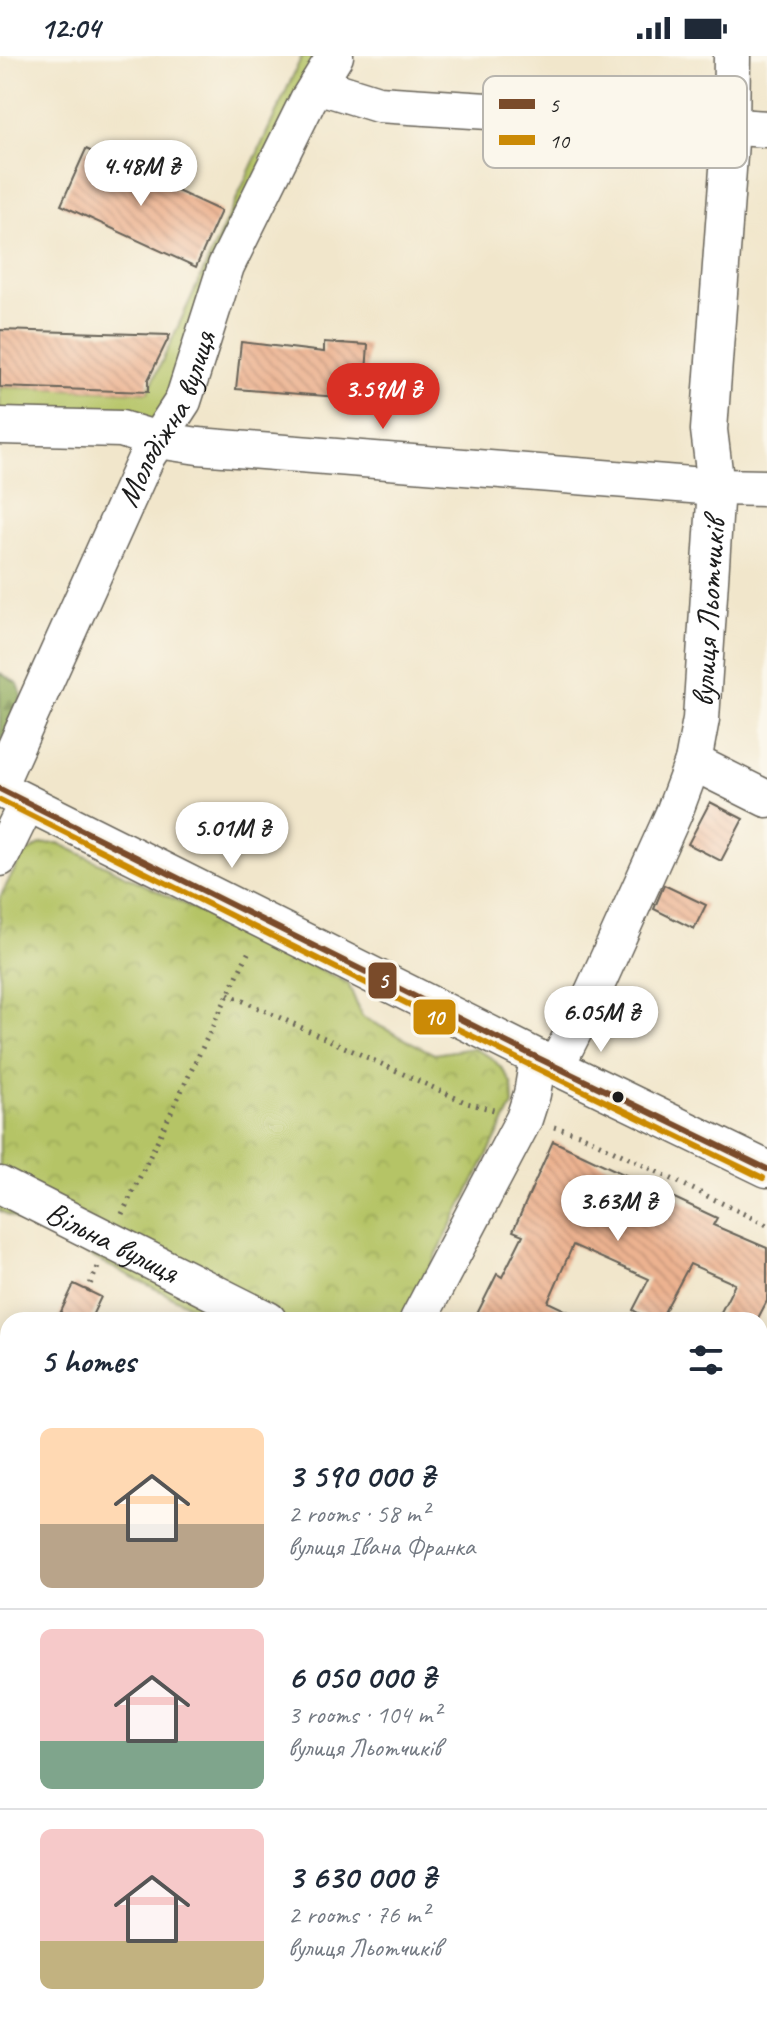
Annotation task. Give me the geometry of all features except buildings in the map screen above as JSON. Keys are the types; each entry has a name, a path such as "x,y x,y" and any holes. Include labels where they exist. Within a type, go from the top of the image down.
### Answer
{"street":[{"name":"вулиця Льотчиків","path":"732,56 732,76"},
{"path":"326,70 378,104 483,111"},
{"name":"Молодіжна вулиця","path":"0,858 9,791 147,456 183,401 226,266 326,70"},
{"path":"747,128 767,129"},
{"name":"вулиця Льотчиків","path":"422,1312 524,1119 547,1062 590,999 668,827 693,762 701,719 716,487 709,430 728,168"},
{"path":"0,426 121,429 158,440 198,446 716,487 767,488"},
{"path":"693,762 767,799"},
{"path":"9,791 547,1062 767,1169"},
{"name":"Вільна вулиця","path":"0,1185 252,1312"}],"path":[{"path":"87,1291 265,920"}],"green space":[{"path":"302,56 326,56 161,424 0,418 0,387 148,392"},
{"path":"0,673 18,684 22,696 0,744"},
{"path":"58,843 348,983 362,1017 434,1054 473,1048 492,1058 504,1071 512,1085 513,1105 407,1312 272,1312 0,1175 0,897 22,856 42,844"},
{"path":"0,1195 235,1312 202,1312 0,1211"}],"transit line":[{"name":"5","path":"0,789 767,1169"},
{"name":"10","path":"0,800 763,1178"}]}
